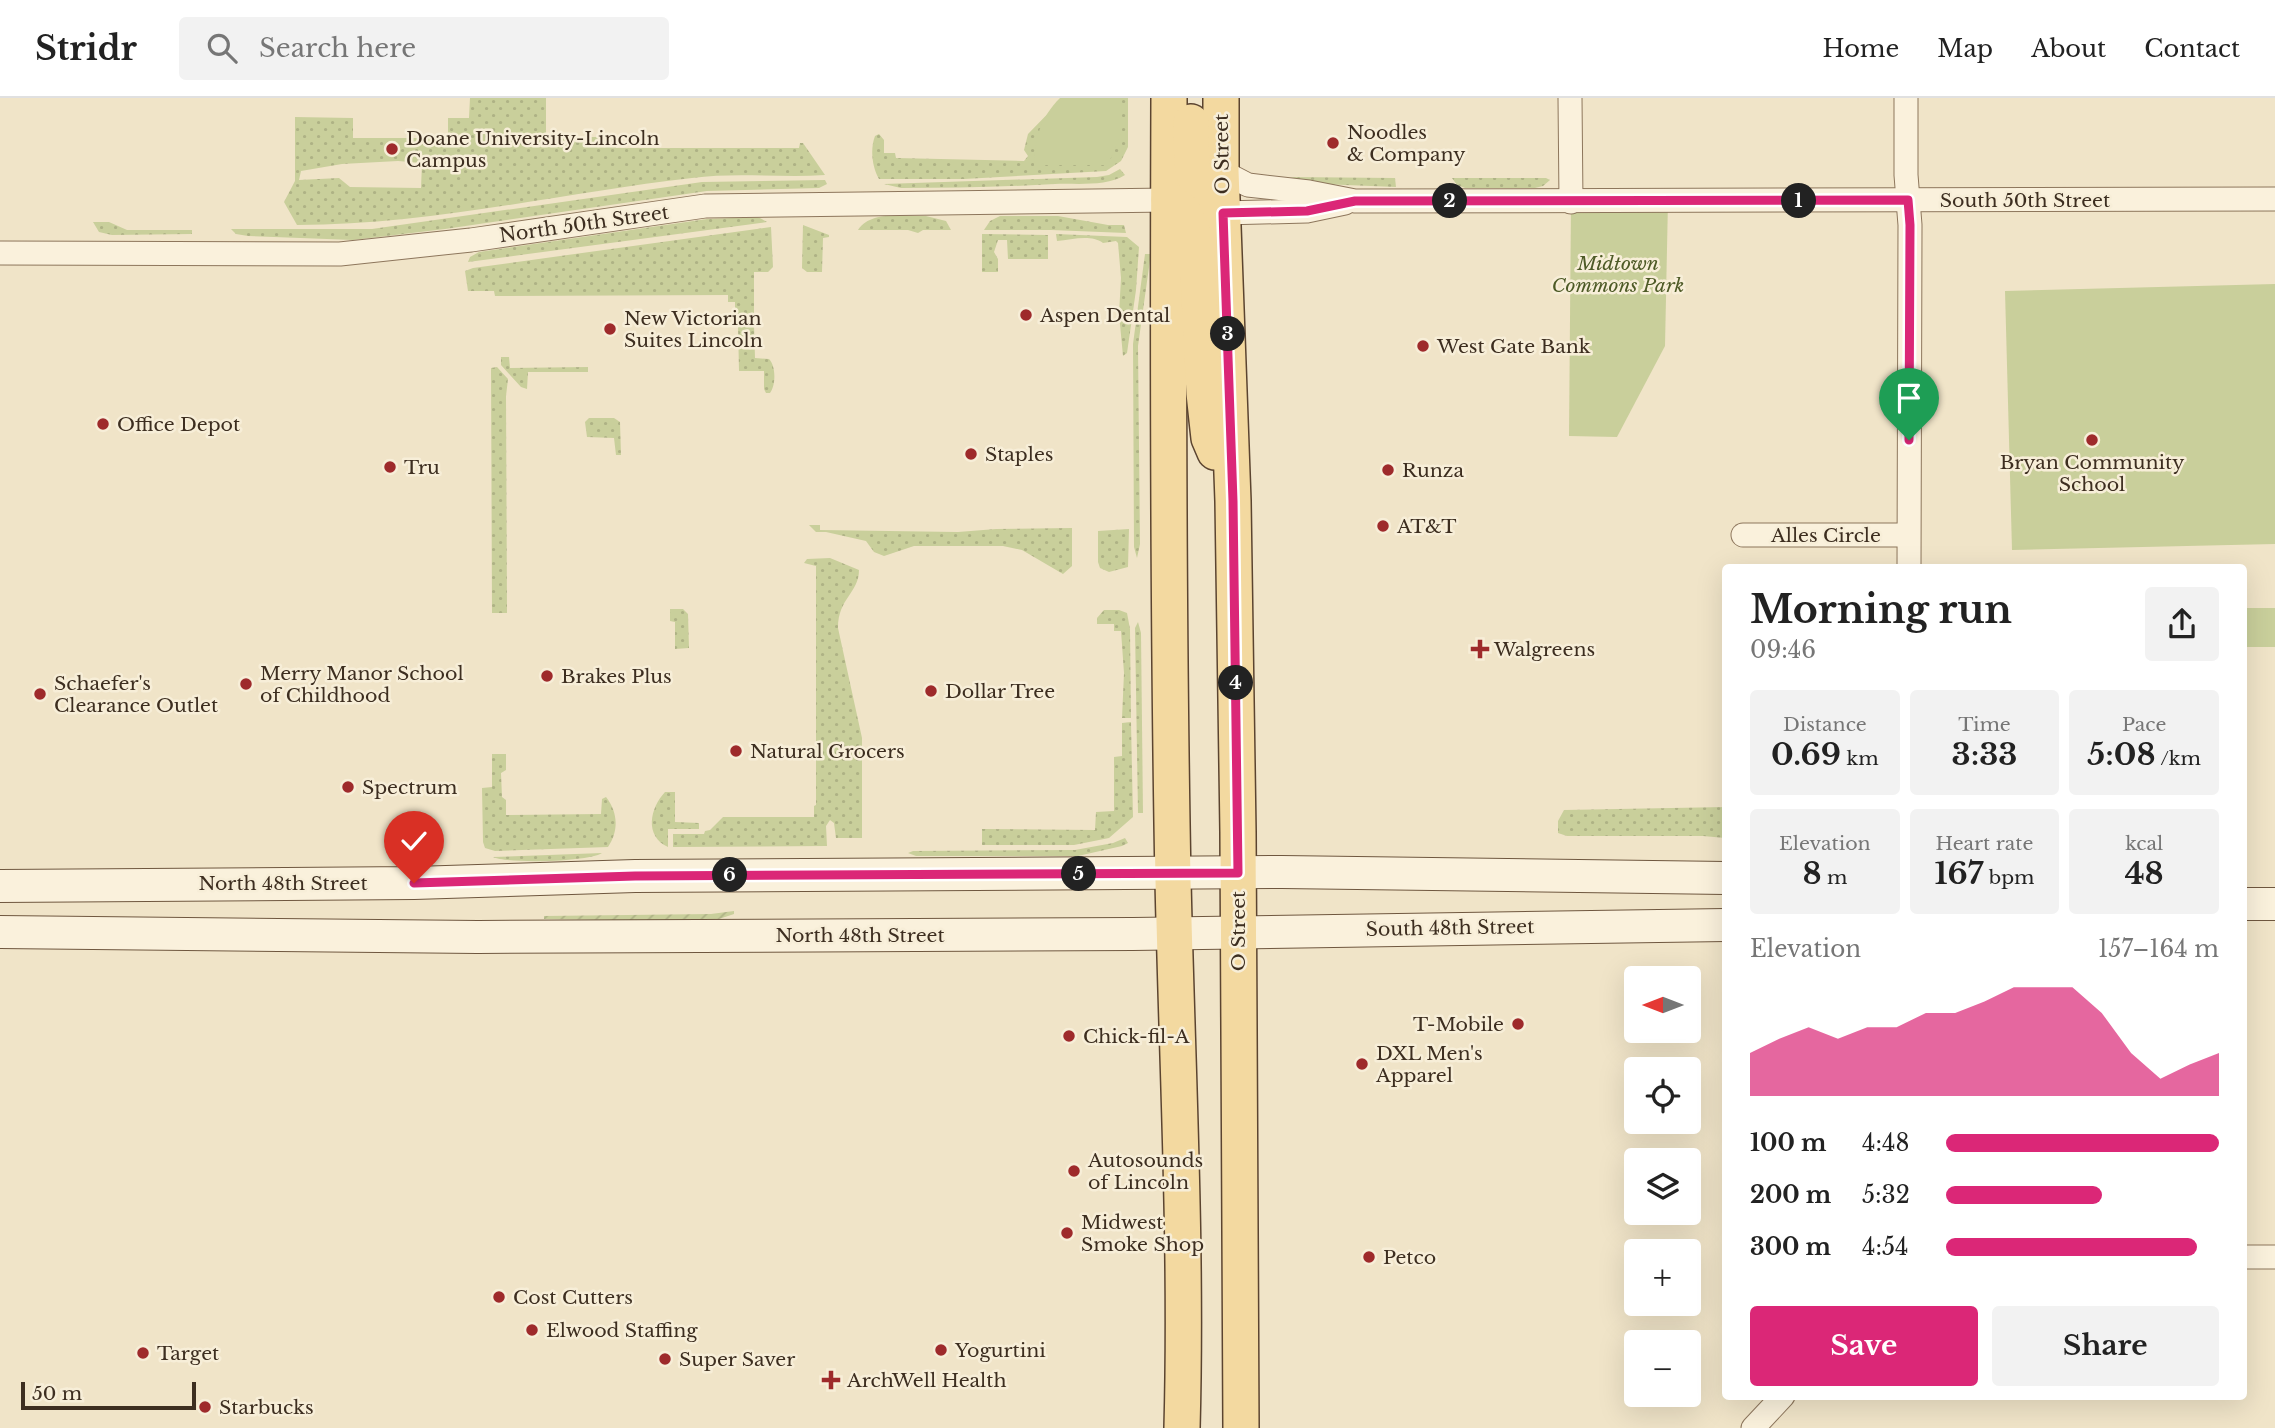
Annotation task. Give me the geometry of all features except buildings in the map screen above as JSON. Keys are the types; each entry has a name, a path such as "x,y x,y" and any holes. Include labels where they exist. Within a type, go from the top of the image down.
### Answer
{"main road":[{"path":"1169,98 1173,873 1183,1292 1182,1428"},
{"path":"1191,98 1192,164 1196,181 1202,192 1223,213"},
{"name":"O Street","path":"1221,98 1221,171 1233,501 1241,1428"},
{"path":"1169,200 1183,211 1196,240 1209,438 1233,501"},
{"path":"1238,873 1722,878"},
{"name":"North 48th Street","path":"0,886 426,883 635,876 1238,873"},
{"path":"2247,904 2275,904"},
{"name":"South 48th Street","path":"1174,933 1722,925"},
{"name":"North 48th Street","path":"0,932 478,937 1174,933"},
{"path":"1183,1388 1191,1428"}],"street":[{"path":"1570,98 1571,202"},
{"path":"1906,98 1910,225 1909,564"},
{"name":"South 50th Street","path":"1221,171 1248,185 1355,201 2275,199"},
{"name":"North 50th Street","path":"0,253 340,254 471,240 705,206 1169,200"},
{"name":"South 50th Street","path":"1223,213 1307,211 1355,201"},
{"name":"Alles Circle","path":"1743,535 1908,535"},
{"path":"2247,1257 2275,1257"},
{"path":"1752,1428 1779,1400"}],"green space":[{"path":"470,98 546,98 546,137 616,137 616,148 799,148 800,143 803,143 825,175 709,176 446,214 347,224 297,225 284,202 295,181 295,117 353,118 353,138 448,138 448,118 469,118","holes":["398,161 422,163 421,188 350,187 339,178 299,180 301,171 342,164"]},
{"path":"1060,98 1121,98 1121,134 1108,165 1034,165 1035,146 1040,129"},
{"path":"1063,98 1128,98 1128,147 1121,161 1106,171 964,179 879,179 872,158 875,136 879,134 884,140 884,153 895,153 896,158 1024,161 1028,156 1024,150 1028,134"},
{"path":"1120,169 1125,175 1091,184 901,188 884,184 1097,177"},
{"path":"1290,177 1395,178 1396,187 1321,184"},
{"path":"1452,178 1550,180 1535,188 1465,188 1457,185"},
{"path":"825,180 827,184 819,188 707,191 353,240 248,236 236,234 231,229 372,229 702,182"},
{"name":"Midtown Commons Park","path":"1668,201 1665,346 1617,437 1569,436 1571,202"},
{"path":"926,216 946,221 951,230 923,230 918,233 908,230 858,230 879,217"},
{"path":"1000,216 1058,216 1108,225 1124,225 1126,233 984,230 990,221"},
{"path":"758,217 767,222 468,262 470,257 479,252 707,219"},
{"path":"93,222 109,222 127,230 192,230 192,234 112,235 99,232"},
{"path":"803,225 829,235 823,238 822,272 807,272 802,268"},
{"path":"771,227 773,267 768,272 754,272 754,318 735,318 735,302 728,302 728,295 495,296 494,291 468,291 465,271 473,268"},
{"path":"982,234 1048,235 1048,259 1008,259 1007,240 998,240 994,252 998,259 998,272 982,272"},
{"path":"1056,234 1127,237 1139,247 1127,353 1123,356 1119,314 1121,278 1118,243 1103,243 1087,238 1057,241"},
{"path":"1145,254 1150,254 1150,260 1138,346 1140,544 1137,558 1134,547 1133,344"},
{"path":"2275,284 2275,544 2012,550 2005,291"},
{"path":"738,325 754,325 755,358 769,359 773,366 774,381 770,393 766,393 764,389 764,371 739,371"},
{"path":"501,357 509,357 510,368 588,367 588,372 528,372 527,389 521,387 501,365"},
{"path":"497,367 508,379 507,613 492,613 491,368"},
{"path":"589,418 614,418 620,422 621,455 616,455 614,438 587,437 585,422"},
{"path":"809,525 820,525 820,530 958,532 1072,528 1072,566 1063,574 1022,550 1003,546 914,546 884,556 874,552 866,541 816,532"},
{"path":"1129,529 1128,567 1109,572 1100,568 1098,531"},
{"path":"830,558 859,570 856,585 841,610 838,628 862,738 862,838 836,838 834,823 830,820 826,826 827,846 673,847 673,834 704,834 723,817 814,817 816,566 804,563 807,559"},
{"path":"2247,608 2275,608 2275,647 2247,647"},
{"path":"670,609 683,609 688,614 689,648 675,649 675,622 670,621"},
{"path":"1104,610 1127,613 1130,629 1131,718 1122,718 1124,673 1121,631 1114,631 1114,624 1097,624 1097,618"},
{"path":"1138,622 1141,633 1143,813 1138,813 1135,628"},
{"path":"1131,722 1133,817 1109,838 1074,845 982,845 982,829 1095,830 1096,812 1114,811 1114,757 1122,756 1122,723"},
{"path":"492,754 506,754 506,770 501,773 506,815 601,814 602,799 606,797 616,822 608,847 495,851 485,848 482,788 492,787"},
{"path":"665,792 675,792 675,822 699,823 699,829 668,829 668,847 655,836 652,821 656,806"},
{"path":"1722,807 1722,838 1567,836 1558,833 1558,821 1564,810"},
{"path":"1125,838 1128,843 1122,846 1078,856 916,856 908,853 1075,850"},
{"path":"602,853 548,861 514,861 493,857"},
{"path":"734,911 734,914 719,919 695,921 544,919 544,916 711,914"}],"place":[{"name":"Noodles & Company","path":"1333,143"},
{"name":"Doane University-Lincoln Campus","path":"392,149"},
{"name":"Aspen Dental","path":"1026,315"},
{"name":"New Victorian Suites Lincoln","path":"610,329"},
{"name":"West Gate Bank","path":"1423,346"},
{"name":"Office Depot","path":"103,424"},
{"name":"Bryan Community School","path":"2092,440"},
{"name":"Staples","path":"971,454"},
{"name":"Tru","path":"390,467"},
{"name":"Runza","path":"1388,470"},
{"name":"AT&T","path":"1383,526"},
{"name":"Walgreens","path":"1480,649"},
{"name":"Brakes Plus","path":"547,676"},
{"name":"Merry Manor School of Childhood","path":"246,684"},
{"name":"Dollar Tree","path":"931,691"},
{"name":"Schaefer's Clearance Outlet","path":"40,694"},
{"name":"Natural Grocers","path":"736,751"},
{"name":"Spectrum","path":"348,787"},
{"name":"T-Mobile","path":"1518,1024"},
{"name":"Chick-fil-A","path":"1069,1036"},
{"name":"DXL Men's Apparel","path":"1362,1064"},
{"name":"Autosounds of Lincoln","path":"1074,1171"},
{"name":"Midwest Smoke Shop","path":"1067,1233"},
{"name":"Petco","path":"1369,1257"},
{"name":"Cost Cutters","path":"499,1297"},
{"name":"Elwood Staffing","path":"532,1330"},
{"name":"Yogurtini","path":"941,1350"},
{"name":"Target","path":"143,1353"},
{"name":"Super Saver","path":"665,1359"},
{"name":"ArchWell Health","path":"831,1380"},
{"name":"Starbucks","path":"205,1407"}],"route":[{"path":"414,883 635,876 1238,873 1233,501 1223,213 1307,211 1355,201 1908,200 1909,440"}]}
